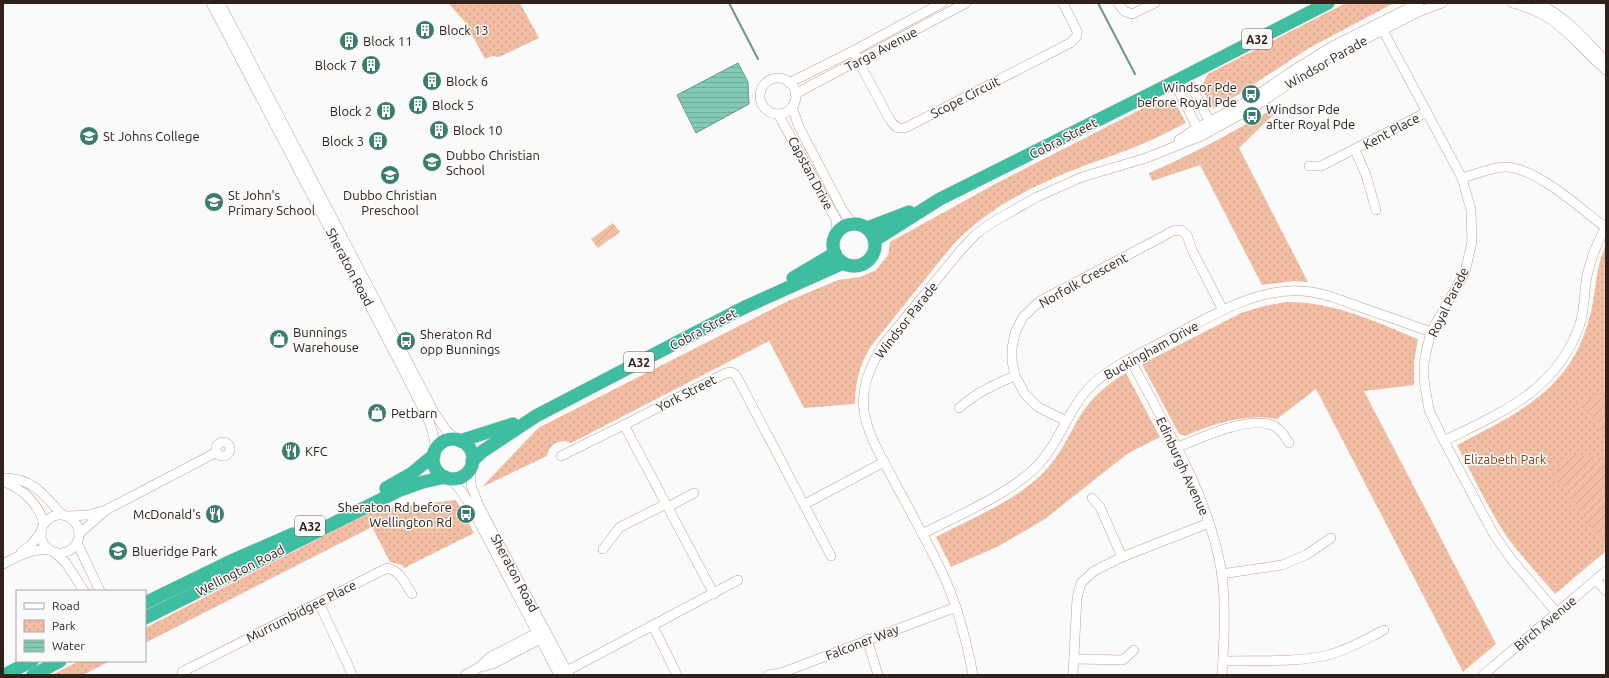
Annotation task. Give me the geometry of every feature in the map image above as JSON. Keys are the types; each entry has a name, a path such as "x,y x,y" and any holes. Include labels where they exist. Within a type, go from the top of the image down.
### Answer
{"highway":[{"name":"Cobra Street","path":"1186,76 1212,56 1317,3"},
{"name":"Cobra Street","path":"867,228 940,199 1328,3"},
{"name":"Cobra Street","path":"875,240 940,199"},
{"path":"844,263 835,253 833,246 837,234 846,226 853,224 867,228 872,233 875,240"},
{"name":"A32","path":"844,263 850,266 857,266 870,260 874,254 875,240"},
{"name":"Cobra Street","path":"472,464 487,447 536,416 743,308 835,253"},
{"name":"Cobra Street","path":"743,308 844,263"},
{"name":"Cobra Street","path":"458,440 495,431 536,416"},
{"path":"458,440 468,446 471,451 472,464"},
{"name":"A32","path":"435,452 445,441 458,440"},
{"path":"435,452 435,468 448,478"},
{"name":"Wellington Road","path":"146,602 179,585 286,537 393,484 412,474 435,452"},
{"name":"A32","path":"448,478 462,476 472,464"},
{"name":"Wellington Road","path":"146,618 398,491 423,482 448,478"},
{"path":"146,614 173,604"},
{"path":"4,675 30,662"},
{"path":"33,675 55,663"}],"street":[{"name":"Sheraton Road","path":"211,3 401,356 446,430 458,440"},
{"name":"Sheraton Road","path":"220,3 401,356 429,421 433,434 435,452"},
{"name":"Targa Avenue","path":"789,83 853,51 942,3"},
{"name":"Targa Avenue","path":"795,94 966,3"},
{"name":"Scope Circuit","path":"853,51 893,124 896,128 907,128 1070,43 1077,36 1077,31 1063,3"},
{"path":"1118,3 1124,11 1132,14 1155,3"},
{"name":"Windsor Parade","path":"1381,26 1419,3"},
{"name":"Windsor Parade","path":"973,675 965,637 956,607 941,569 884,462 868,427 864,410 864,394 867,376 883,345 960,250 976,234 993,222 1037,197 1082,177 1146,158 1165,150 1212,126 1315,57 1381,26 1442,3"},
{"path":"1512,3 1535,11 1557,23 1606,70"},
{"path":"1536,3 1552,11 1570,24 1606,61"},
{"name":"Royal Parade","path":"1381,26 1462,178 1471,210 1472,242 1465,272 1431,332 1424,363 1424,380 1429,410 1482,515 1501,545 1556,613"},
{"path":"1186,76 1212,126"},
{"path":"780,79 789,83 795,94 792,107 788,111 778,114 774,114 765,109 760,100 763,86 770,80 780,79"},
{"path":"1174,82 1199,132"},
{"name":"Capstan Drive","path":"792,107 799,127 843,211 853,224"},
{"name":"Kent Place","path":"1309,166 1321,166 1427,112"},
{"name":"Capstan Drive","path":"778,114 836,219 837,234"},
{"name":"Kent Place","path":"1355,150 1366,174 1376,210"},
{"path":"1444,441 1508,409 1529,395 1548,378 1567,351 1580,324 1586,296 1587,277 1597,244 1606,228 1541,179 1526,172 1505,167 1484,170 1462,178"},
{"name":"Norfolk Crescent","path":"1066,421 1038,407 1026,394 1015,376 1012,361 1012,348 1015,333 1023,317 1040,301 1156,241 1172,231 1181,230 1187,235 1192,250 1223,310"},
{"name":"Buckingham Drive","path":"922,534 999,494 1020,480 1036,466 1048,451 1079,400 1093,384 1110,370 1223,310 1248,299 1274,292 1301,290 1325,295 1431,332"},
{"name":"Edinburgh Avenue","path":"1130,359 1193,481 1209,523 1221,574 1224,603 1222,675"},
{"name":"York Street","path":"624,424 721,375 731,372 735,374 805,504 831,556"},
{"path":"959,408 981,391 1015,376"},
{"path":"561,456 624,424 714,594"},
{"path":"1176,448 1226,429 1257,424 1272,425 1282,432 1289,443"},
{"path":"3,564 31,545 52,516 88,515 106,510 218,452"},
{"path":"805,504 884,462"},
{"name":"Sheraton Road","path":"472,464 471,485 479,506 541,635"},
{"name":"Sheraton Road","path":"448,478 461,490 469,503 564,674"},
{"path":"3,479 20,479 36,487 65,516 76,524 79,534"},
{"path":"3,479 16,486 30,498 39,510 43,542 66,563 83,590"},
{"path":"603,549 620,527 694,493"},
{"path":"1092,498 1100,507 1122,557"},
{"path":"12,559 37,550 67,552 76,543 79,534 106,510"},
{"path":"1073,675 1077,598 1081,583 1094,571 1122,557 1209,523"},
{"path":"1221,574 1282,565 1306,554 1331,538"},
{"path":"76,543 100,590"},
{"name":"Murrumbidgee Place","path":"182,672 387,568 394,569 399,574 412,594"},
{"name":"Birch Avenue","path":"1483,675 1606,571"},
{"path":"93,576 102,590"},
{"path":"75,578 80,590"},
{"path":"564,674 738,580"},
{"path":"1596,580 1606,591"},
{"path":"146,599 179,585"},
{"path":"319,603 352,675"},
{"name":"Falconer Way","path":"768,675 781,674 867,639 956,607"},
{"path":"653,626 677,675"},
{"path":"1223,661 1297,660 1328,655 1353,646 1384,630"},
{"path":"465,675 478,668 490,657 541,635"},
{"path":"867,639 878,675"},
{"path":"1074,659 1123,660 1134,650"}],"green space":[{"path":"448,3 520,3 539,38 499,57 492,56 485,59 465,22"},
{"path":"1346,3 1394,3 1309,48 1239,94 1213,109 1201,87 1208,74"},
{"path":"1161,99 1174,100 1186,123 1148,142 1063,174 1029,190 996,209 966,232 952,246 871,346 859,374 855,404 804,408 769,341 571,443 563,441 556,443 550,448 547,456 482,487 538,428 788,301 838,280 860,277 876,270 888,255 890,242 995,184"},
{"path":"1271,110 1274,114 1239,148 1308,282 1294,281 1262,285 1200,165 1152,181 1149,173 1211,143"},
{"path":"613,223 620,232 598,248 591,239"},
{"name":"Elizabeth Park","path":"1606,245 1606,551 1555,594 1507,537 1487,503 1457,445 1520,410 1555,382 1569,365 1580,344 1589,319 1599,263"},
{"path":"1286,302 1320,305 1337,309 1354,314 1418,339 1414,362 1414,385 1364,391 1496,644 1463,672 1316,389 1277,419 1254,417 1230,421 1207,427 1185,436 1179,434 1142,364 1241,313 1264,306"},
{"path":"1126,373 1160,437 1127,454 1045,519 999,546 951,567 936,537 992,509 1019,493 1032,483 1054,460 1080,416 1094,397"},
{"path":"1606,394 1606,442 1604,444 1600,429 1595,419 1592,415 1575,403"},
{"path":"1568,453 1606,458 1606,546 1555,477"},
{"path":"456,500 474,533 404,568 402,565 390,562 372,527 146,642 146,627 375,510"},
{"path":"77,662 108,662 83,675 52,675"}],"water":[{"path":"738,63 748,82 749,104 696,133 677,95"}],"waterway":[{"path":"729,3 758,59"},
{"path":"1098,3 1135,74"}],"place":[{"name":"Block 13","path":"425,30"},
{"name":"Block 11","path":"349,41"},
{"name":"Block 7","path":"371,65"},
{"name":"Block 6","path":"432,81"},
{"name":"Windsor Pde before Royal Pde","path":"1251,94"},
{"name":"Block 5","path":"418,105"},
{"name":"Block 2","path":"386,111"},
{"name":"Windsor Pde after Royal Pde","path":"1252,116"},
{"name":"Block 10","path":"439,130"},
{"name":"St Johns College","path":"89,136"},
{"name":"Block 3","path":"378,141"},
{"name":"Dubbo Christian School","path":"432,162"},
{"name":"Dubbo Christian Preschool","path":"390,175"},
{"name":"St John's Primary School","path":"214,202"},
{"name":"Bunnings Warehouse","path":"279,339"},
{"name":"Sheraton Rd opp Bunnings","path":"406,341"},
{"name":"Petbarn","path":"377,413"},
{"name":"KFC","path":"291,451"},
{"name":"McDonald's","path":"215,514"},
{"name":"Sheraton Rd before Wellington Rd","path":"466,514"},
{"name":"Blueridge Park","path":"118,551"}]}
